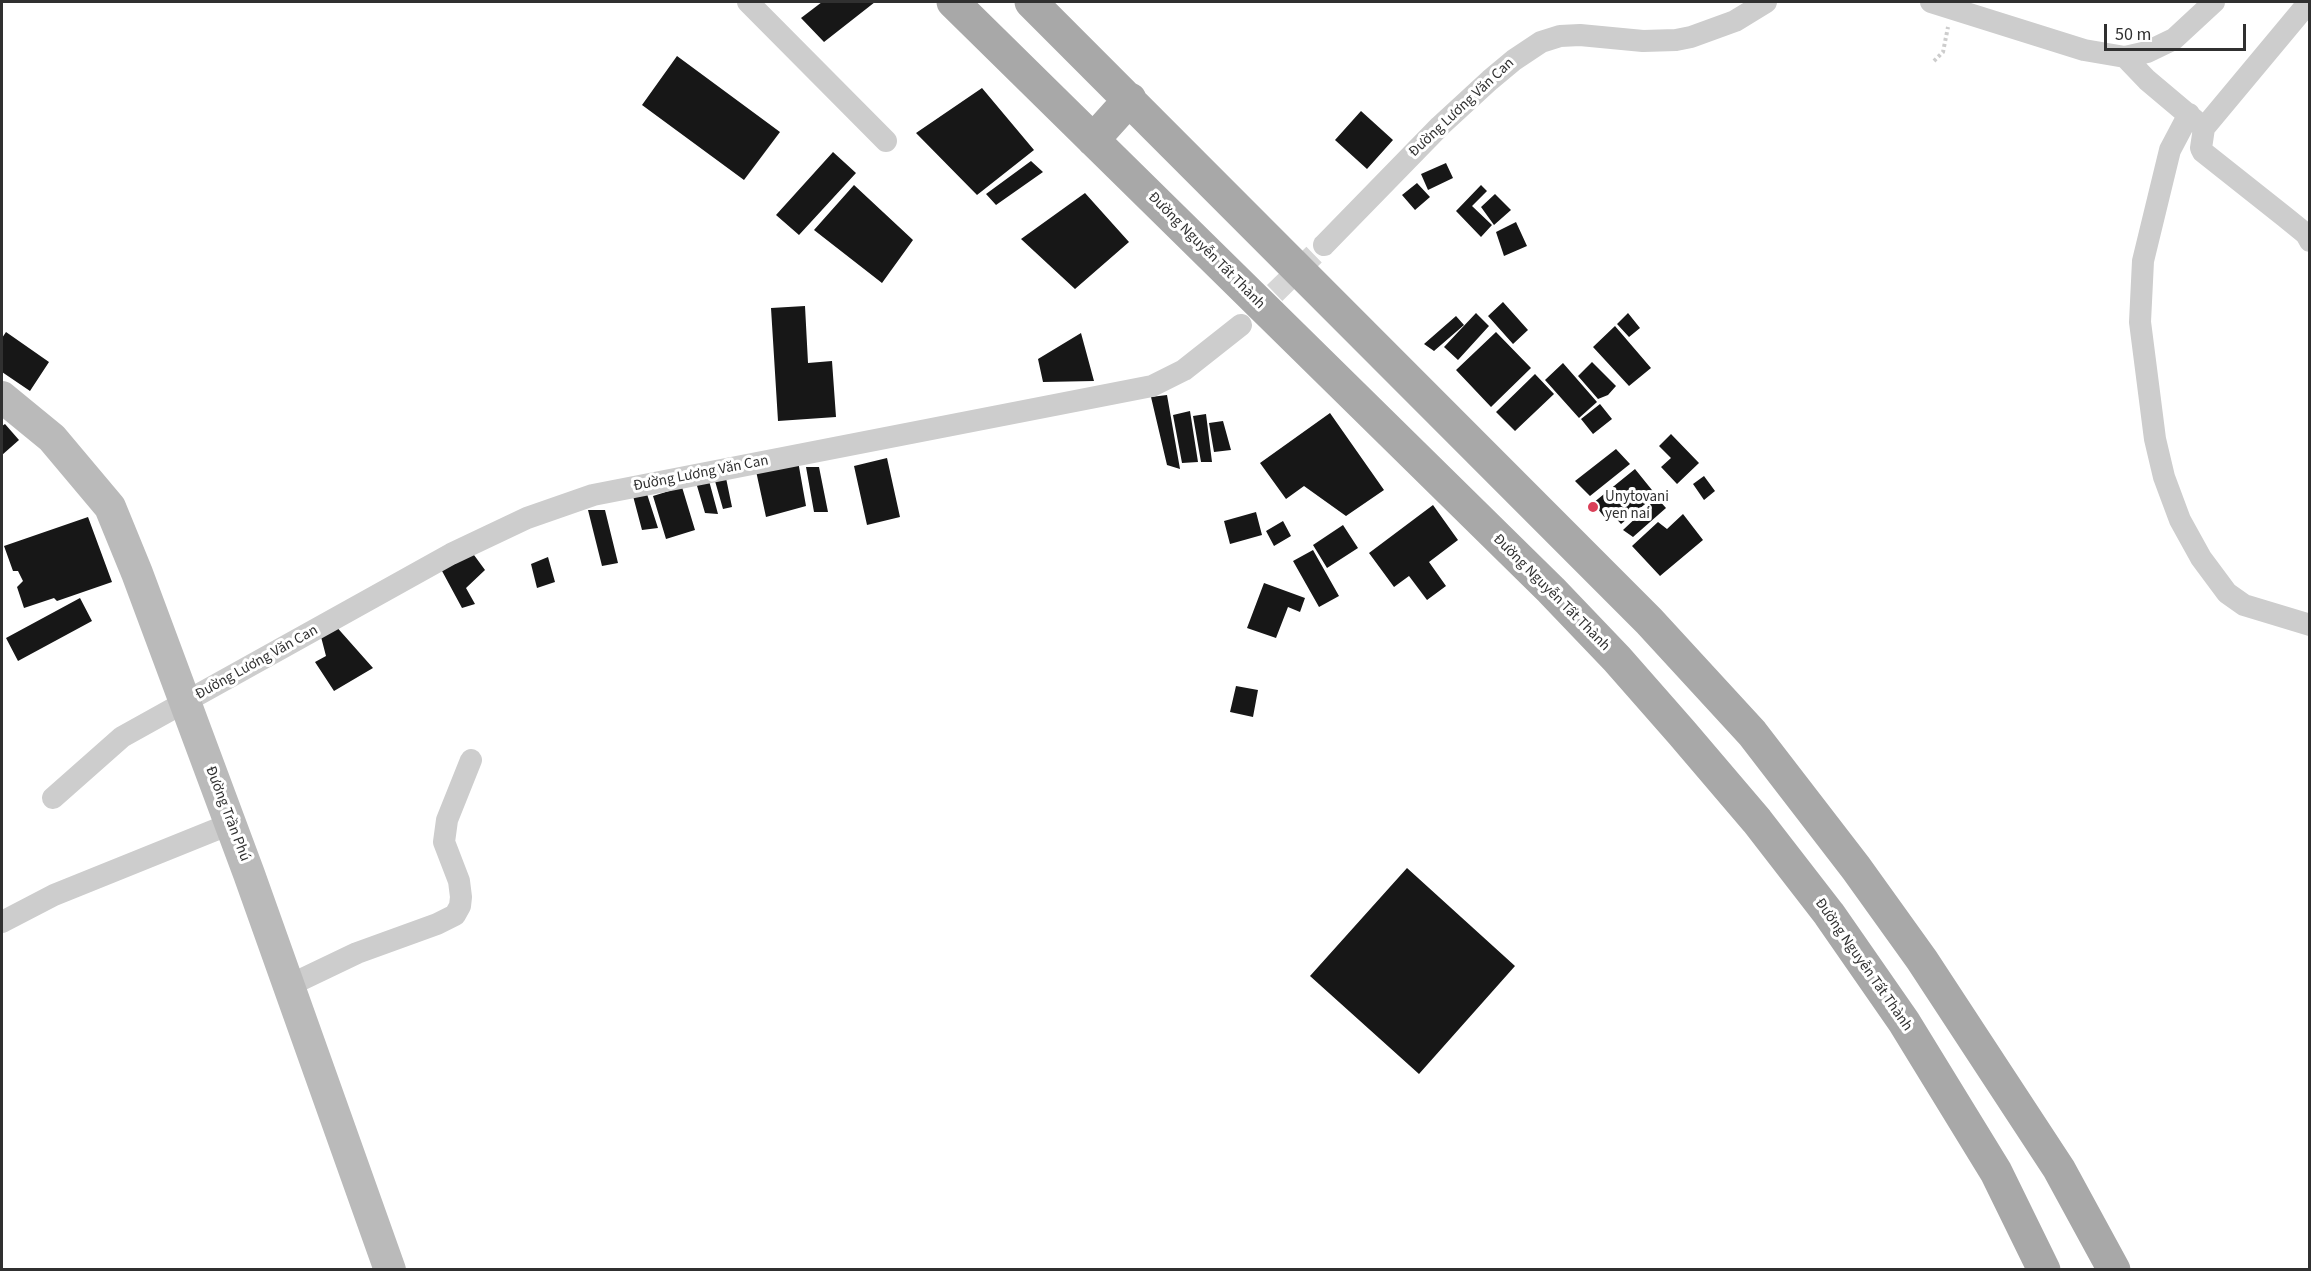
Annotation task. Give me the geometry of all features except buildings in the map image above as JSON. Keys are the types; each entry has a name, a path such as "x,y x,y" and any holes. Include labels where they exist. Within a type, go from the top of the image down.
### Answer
{"main road":[{"name":"Đường Nguyễn Tất Thành","path":"953,2 1551,590 1682,733 1756,821 1829,915 1904,1022 1996,1172 2044,1269"},
{"path":"1032,2 1649,621 1752,732 1856,868 1922,960 2059,1169 2114,1269"},
{"path":"1093,140 1130,99"},
{"path":"1551,590 1586,558"}],"street":[{"path":"748,2 886,141"},
{"name":"Đường Lương Văn Can","path":"1324,245 1440,126 1514,60 1541,42 1560,36 1580,35 1643,41 1676,40 1691,37 1734,21 1766,2"},
{"path":"1941,5 2084,50 2125,57 2147,51 2174,39 2214,2"},
{"path":"2309,2 2170,150 2143,261 2140,322 2157,448 2164,477 2180,520 2201,558 2227,593 2244,605 2310,625"},
{"path":"2125,57 2147,80 2197,121 2203,152 2286,217 2310,240"},
{"name":"Đường Lương Văn Can","path":"53,798 122,737 451,554 527,518 593,495 1152,386 1184,370 1241,325"},
{"name":"Đường Trần Phú","path":"2,397 52,438 110,507 137,573 230,824 390,1269"},
{"path":"288,986 357,953 437,924 455,915 460,906 459,881 444,842 447,820 471,760"},
{"path":"2,922 54,895 230,824"}],"path":[{"path":"1934,61 1943,52 1941,5"}],"tunnel":[{"path":"1251,316 1324,245"}],"place":[{"name":"Unytovani yen nai","path":"1593,507"}]}
